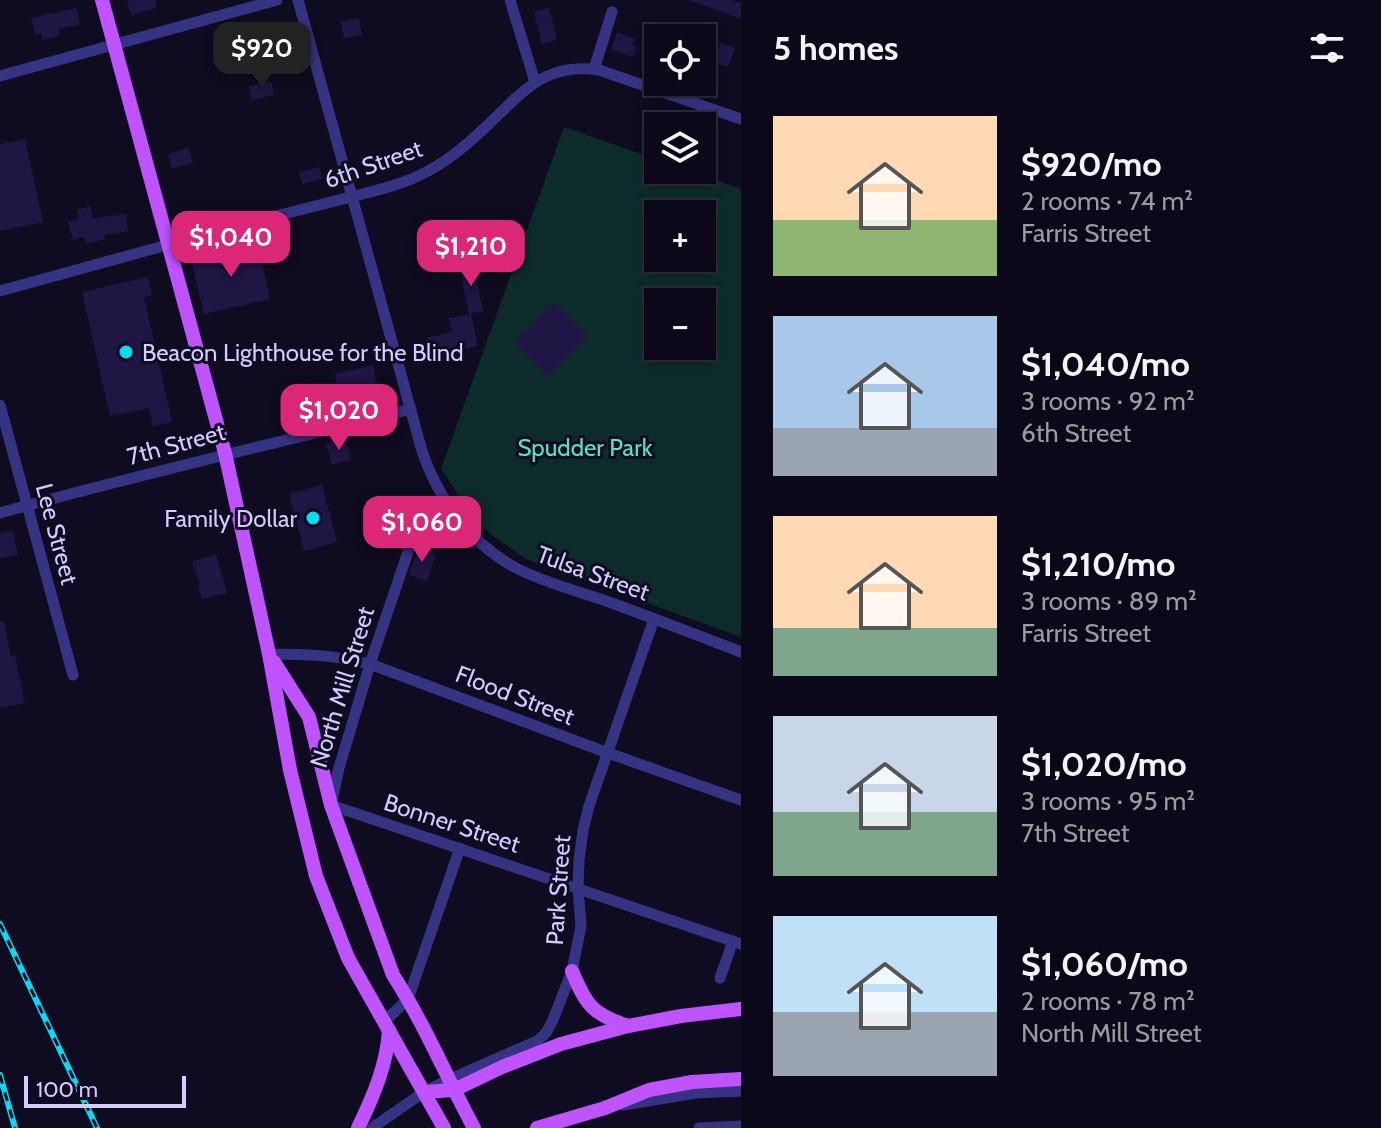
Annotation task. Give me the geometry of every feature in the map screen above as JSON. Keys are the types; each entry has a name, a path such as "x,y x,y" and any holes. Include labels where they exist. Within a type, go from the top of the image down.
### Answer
{"main road":[{"path":"102,0 225,453 269,654 290,770 316,876 348,958 444,1128"},
{"path":"269,654 309,717 331,805 393,975 474,1128"},
{"path":"572,971 582,996 593,1009 610,1020 628,1026"},
{"path":"424,1092 561,1044 628,1026 741,1009"},
{"path":"358,1128 388,1052 387,1026"},
{"path":"537,1128 605,1108 649,1090 692,1082 741,1079"}],"street":[{"path":"0,76 277,0"},
{"name":"Tulsa Street","path":"298,0 428,470 449,505 482,545 519,569 741,652"},
{"path":"510,0 535,82"},
{"path":"612,12 594,69 741,119"},
{"name":"6th Street","path":"0,291 414,178 447,160 535,82 569,69 594,69"},
{"name":"Lee Street","path":"0,405 73,675"},
{"name":"7th Street","path":"0,513 225,453 411,409"},
{"name":"North Mill Street","path":"331,805 370,664 411,543 427,521 449,505"},
{"name":"Park Street","path":"451,1085 537,1041 553,1020 572,971 581,926 579,852 589,806 654,619"},
{"name":"Flood Street","path":"269,654 338,656 370,664 741,800"},
{"name":"Bonner Street","path":"331,805 737,942"},
{"path":"387,1026 408,999 460,848"},
{"path":"720,978 737,942"},
{"path":"605,1108 696,1093 741,1091"},
{"path":"372,1128 424,1092"},
{"path":"699,1128 741,1126"}],"green space":[{"name":"Spudder Park","path":"564,127 644,155 644,184 716,184 716,180 741,189 741,637 526,559 493,536 473,517 441,469"}],"building":[{"path":"127,0 155,0 157,8 131,15"},
{"path":"689,0 731,0 741,3 741,19"},
{"path":"76,8 80,24 58,29 59,36 42,40 41,33 35,35 31,18"},
{"path":"549,8 557,40 542,44 534,12"},
{"path":"359,18 362,35 344,38 341,22"},
{"path":"617,32 635,39 632,45 637,47 633,57 611,49"},
{"path":"269,35 273,51 259,54 255,38"},
{"path":"720,43 735,48 728,67 716,63"},
{"path":"271,81 274,95 252,100 249,86"},
{"path":"25,139 43,222 0,231 0,144"},
{"path":"189,148 193,163 172,169 168,154"},
{"path":"319,167 322,179 302,184 299,172"},
{"path":"90,206 93,218 126,214 128,231 104,235 105,239 87,244 84,237 73,240 68,222 79,219 77,210"},
{"path":"501,228 506,249 485,254 480,233"},
{"path":"258,245 270,299 204,314 191,260"},
{"path":"473,263 483,311 469,314 459,265"},
{"name":"Beacon Lighthouse for the Blind","path":"148,277 152,295 144,297 172,422 153,426 149,408 110,416 82,292"},
{"path":"554,302 588,336 548,376 514,343"},
{"path":"471,314 478,346 430,356 426,338 452,332 449,318"},
{"path":"373,365 378,389 340,398 335,374"},
{"path":"345,438 351,460 332,465 326,444"},
{"name":"Family Dollar","path":"322,485 337,542 304,551 289,494"},
{"path":"13,531 18,555 0,558 0,533"},
{"path":"418,548 436,554 427,581 409,575"},
{"path":"216,554 227,593 202,599 192,562"},
{"path":"0,622 4,622 11,656 15,655 25,703 0,708"}],"railway":[{"path":"0,924 97,1128"},
{"path":"0,1075 15,1128"}],"place":[{"name":"Beacon Lighthouse for the Blind","path":"126,352"},
{"name":"Family Dollar","path":"313,518"}]}
